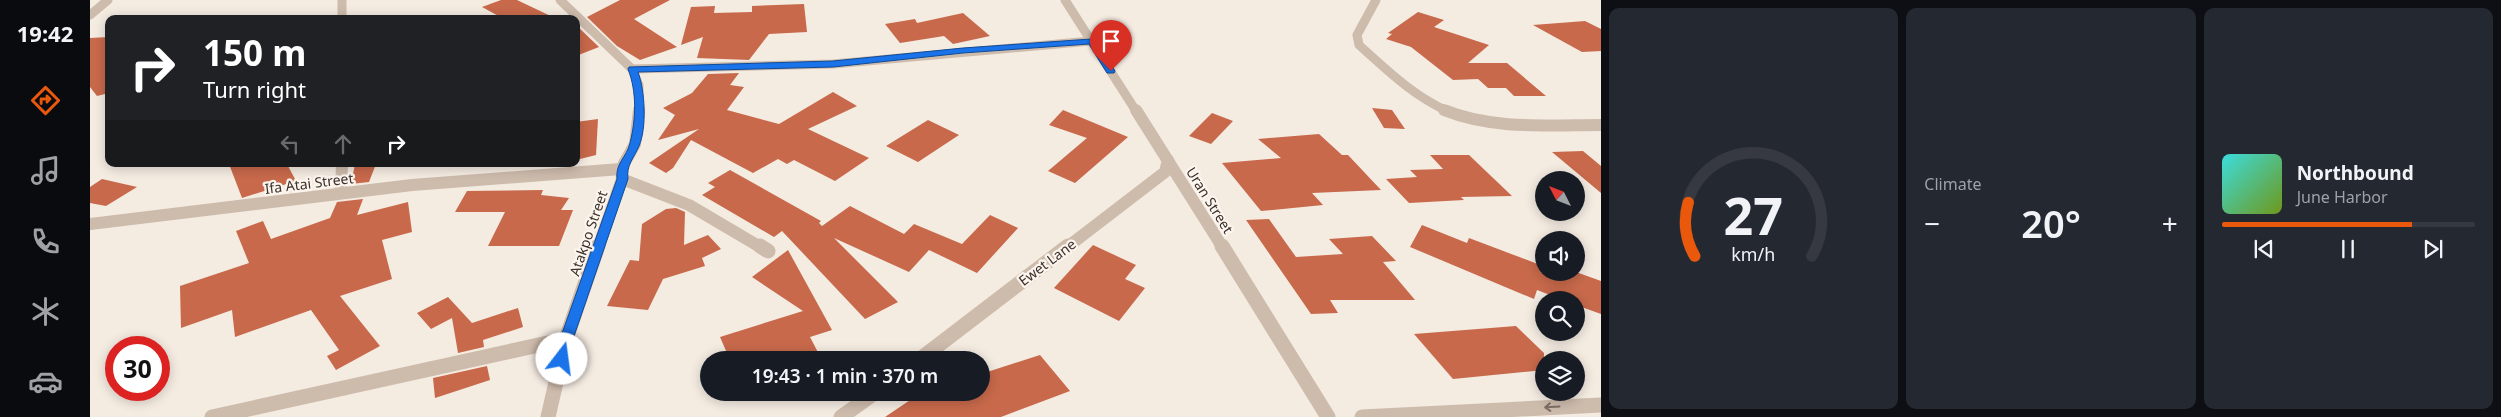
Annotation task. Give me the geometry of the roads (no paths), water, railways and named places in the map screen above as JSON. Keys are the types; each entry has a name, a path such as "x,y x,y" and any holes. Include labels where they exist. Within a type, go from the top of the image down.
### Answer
{"street":[{"path":"90,15 108,0"},
{"path":"342,0 342,15"},
{"path":"560,0 576,15"},
{"name":"Uran Street","path":"1065,0 1168,160 1328,417"},
{"path":"1376,0 1357,35 1359,45 1425,100 1472,120 1505,125 1601,125"},
{"path":"580,19 632,69 833,64 1091,41"},
{"name":"Atakpo Street","path":"548,417 566,339 622,174 635,144 639,85 632,69"},
{"name":"Ewet Lane","path":"931,351 1165,172 1168,160"},
{"path":"341,194 342,167"},
{"path":"622,174 689,206 768,251"},
{"name":"Ifa Atai Street","path":"90,224 412,185 622,174"},
{"path":"212,417 566,339"},
{"path":"841,417 863,401"},
{"path":"1362,417 1601,405"}]}
